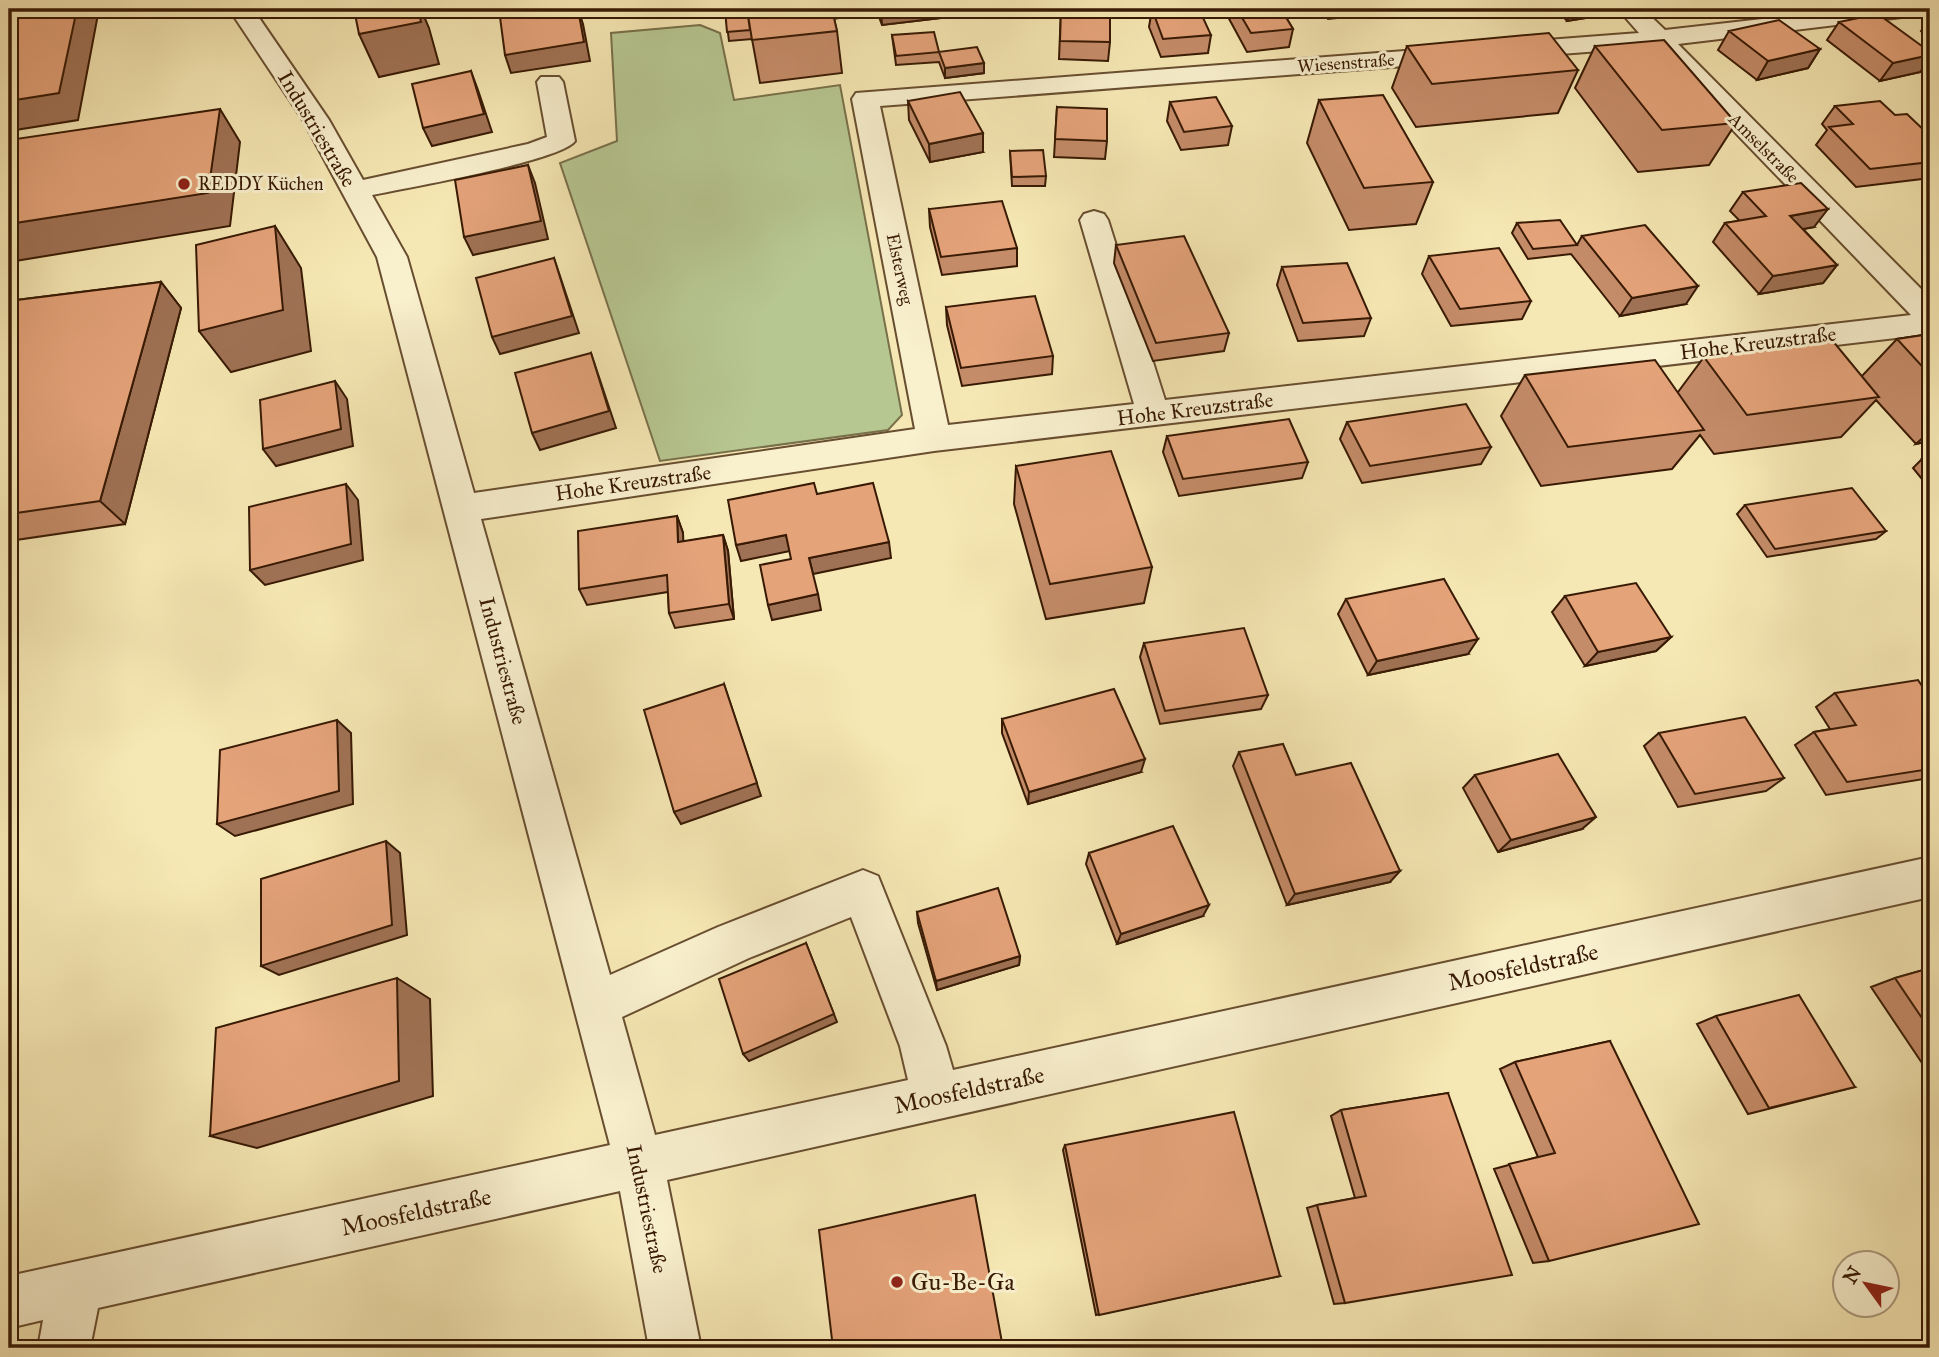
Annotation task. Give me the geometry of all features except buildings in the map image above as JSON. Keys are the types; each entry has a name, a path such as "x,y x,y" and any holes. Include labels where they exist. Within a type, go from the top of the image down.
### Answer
{"street":[{"name":"Industriestraße","path":"241,9 316,120 392,257 639,1163 675,1348"},
{"name":"Amselstraße","path":"1630,9 1930,316"},
{"name":"Wiesenstraße","path":"865,99 1657,39 1910,9"},
{"path":"355,190 535,151 561,141 550,82"},
{"name":"Elsterweg","path":"865,99 934,439"},
{"path":"1094,220 1153,414"},
{"name":"Hohe Kreuzstraße","path":"462,508 934,439 1930,323"},
{"name":"Moosfeldstraße","path":"9,1302 1930,877"},
{"path":"596,1005 734,942 863,891 923,1046 936,1097"},
{"path":"64,1348 76,1287"}],"green space":[{"path":"700,25 720,33 734,100 840,85 902,415 888,430 660,461 560,163 617,141 611,33"}],"place":[{"name":"REDDY Küchen","path":"184,184"},
{"name":"Gu-Be-Ga","path":"897,1282"}]}
